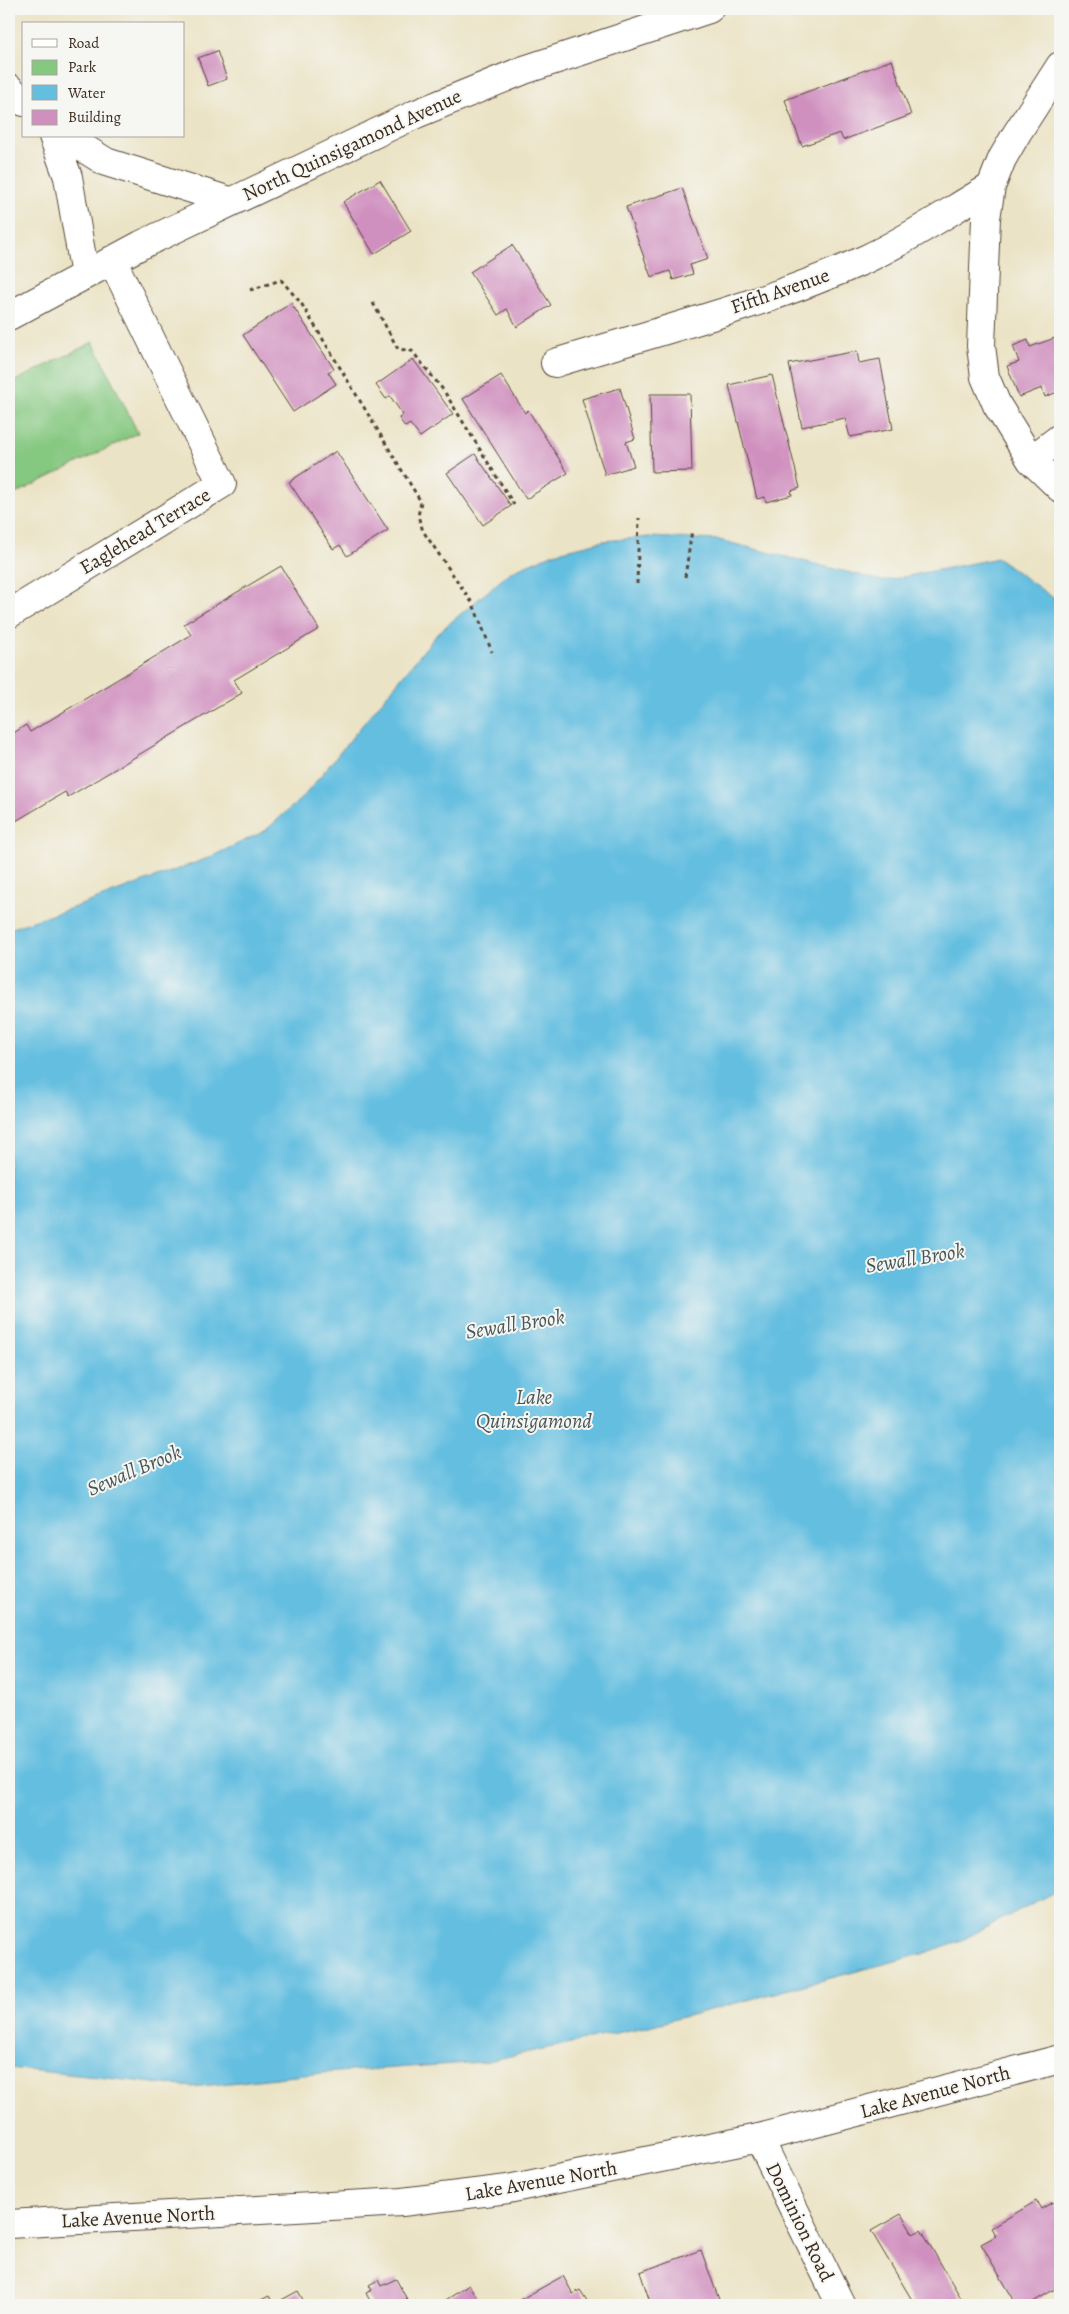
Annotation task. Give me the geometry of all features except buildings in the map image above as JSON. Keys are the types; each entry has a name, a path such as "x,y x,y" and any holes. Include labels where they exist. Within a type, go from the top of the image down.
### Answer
{"street":[{"name":"North Quinsigamond Avenue","path":"9,316 112,260 230,201 462,94 524,70 709,9"},
{"path":"1060,66 1002,159 991,187 986,218 981,346 985,377 997,405 1032,460 1060,488"},
{"path":"9,88 22,100"},
{"path":"54,138 68,177 85,275"},
{"path":"67,138 106,162 230,201"},
{"name":"Fifth Avenue","path":"556,363 760,300 832,273 867,258 909,236 991,187"},
{"name":"Eaglehead Terrace","path":"9,614 222,484 112,260"},
{"path":"1032,460 1060,438"},
{"name":"Lake Avenue North","path":"9,2224 313,2208 456,2197 559,2179 759,2138 1060,2059"},
{"name":"Dominion Road","path":"759,2138 841,2305"}],"path":[{"path":"250,290 281,280 301,303 420,502 418,516 423,531 473,604 492,652"},
{"path":"374,303 398,349 412,350 444,391 514,506"},
{"path":"637,584 640,518"},
{"path":"685,577 692,530"}],"green space":[{"path":"93,342 138,433 9,497 9,384"}],"water":[{"name":"Lake Quinsigamond","path":"649,537 719,540 883,581 998,558 1060,603 1060,1889 962,1940 922,1954 649,2026 483,2062 322,2073 193,2087 9,2068 9,929 81,905 208,858 265,831 304,796 438,633 512,571 554,553 603,541"}],"water label":[{"name":"Sewall Brook","path":"915,1258"},
{"name":"Sewall Brook","path":"515,1324"},
{"name":"Sewall Brook","path":"134,1470"}]}
